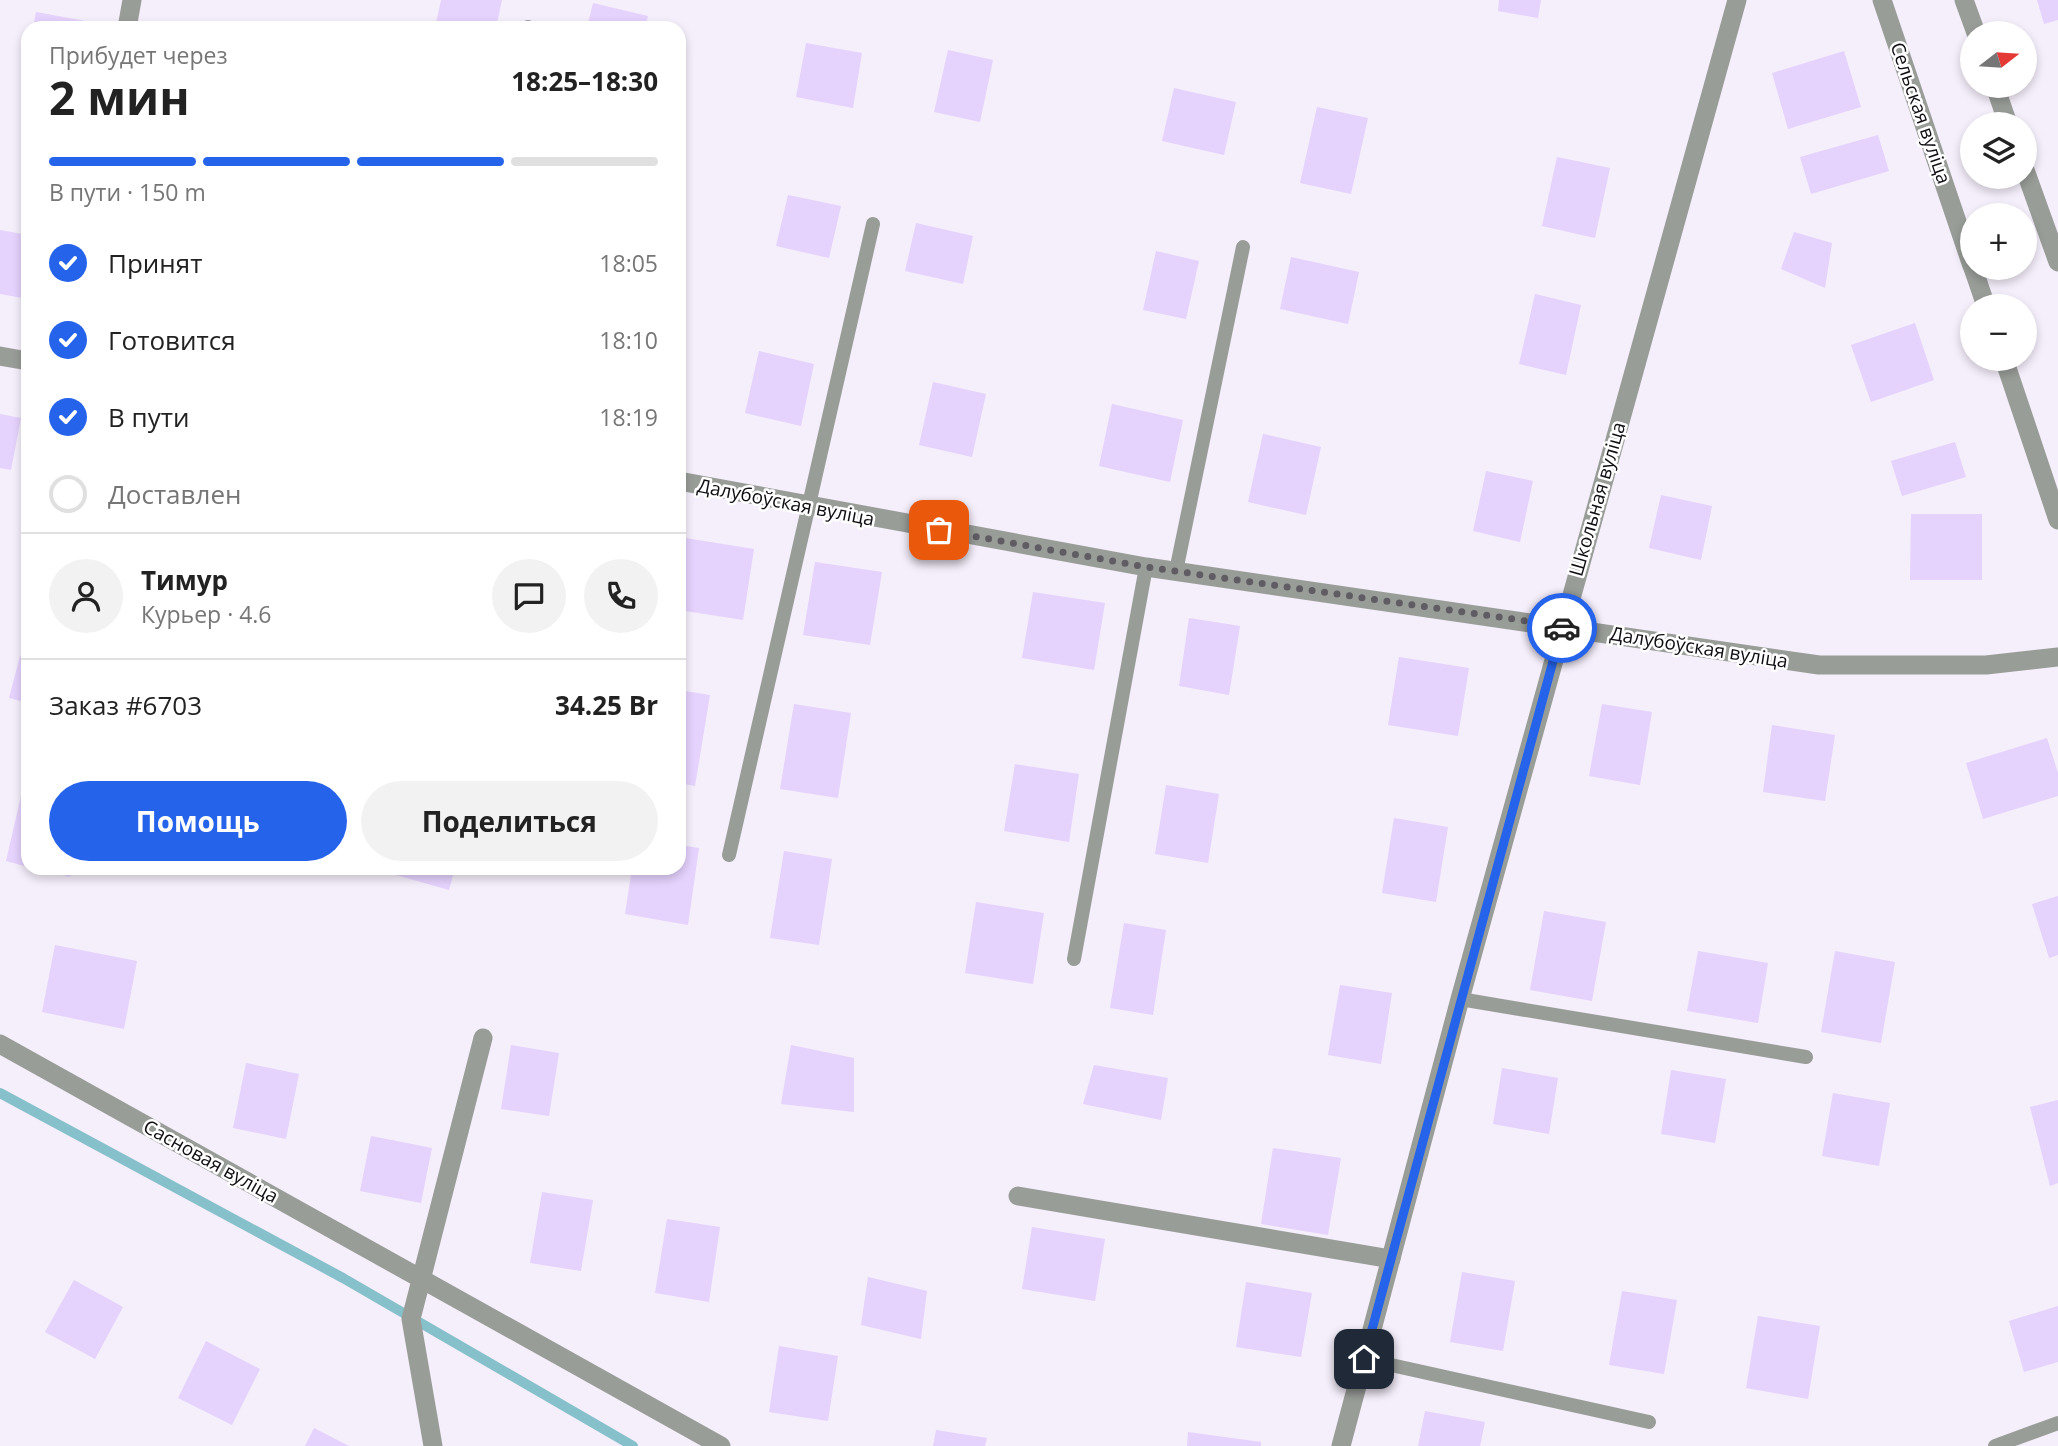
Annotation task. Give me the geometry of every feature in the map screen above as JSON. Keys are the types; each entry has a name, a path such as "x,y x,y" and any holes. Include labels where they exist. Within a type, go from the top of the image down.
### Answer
{"street":[{"path":"128,21 132,0"},
{"name":"Школьная вуліца","path":"1341,1446 1562,626 1737,0"},
{"name":"Сельская вуліца","path":"1882,0 1960,229"},
{"path":"1964,0 1972,21"},
{"path":"2032,189 2058,262"},
{"path":"0,356 21,360"},
{"path":"2008,371 2058,520"},
{"name":"Далубоўская вуліца","path":"686,482 1146,567 1819,665 1986,665 2058,657"},
{"path":"433,1446 411,1319 483,1038"},
{"name":"Сасновая вуліца","path":"0,1044 721,1446"},
{"path":"1018,1196 1391,1259"}],"lane":[{"path":"729,855 873,224"},
{"path":"1176,571 1243,247"},
{"path":"1074,959 1146,567"},
{"path":"1460,999 1806,1057"},
{"path":"1364,1359 1650,1422"},
{"path":"1995,1446 2058,1423"}],"building":[{"path":"441,0 502,0 498,21 436,21"},
{"path":"1499,0 1541,0 1538,18 1498,11"},
{"path":"2037,0 2058,0 2058,20 2044,24"},
{"path":"593,3 648,16 647,21 589,21"},
{"path":"36,12 86,21 34,21"},
{"path":"806,43 862,53 853,108 796,97"},
{"path":"948,50 993,60 980,122 934,112"},
{"path":"1844,51 1861,107 1788,129 1772,73"},
{"path":"1174,88 1236,102 1224,155 1162,141"},
{"path":"1317,107 1368,118 1351,194 1300,183"},
{"path":"1878,135 1889,171 1811,194 1800,157"},
{"path":"1557,157 1610,168 1595,238 1542,226"},
{"path":"788,195 841,206 829,258 776,246"},
{"path":"916,223 973,236 963,284 905,271"},
{"path":"0,230 21,234 21,298 0,294"},
{"path":"1794,232 1832,243 1825,288 1781,269"},
{"path":"1156,251 1199,261 1186,319 1143,310"},
{"path":"1291,257 1359,272 1348,324 1280,309"},
{"path":"1535,294 1581,305 1566,375 1519,364"},
{"path":"1915,323 1934,380 1871,402 1851,345"},
{"path":"759,351 814,364 801,426 745,413"},
{"path":"933,382 986,394 972,457 919,445"},
{"path":"1112,404 1183,420 1170,482 1099,466"},
{"path":"0,414 21,418 11,470 0,468"},
{"path":"1263,434 1321,447 1306,515 1248,502"},
{"path":"1955,442 1966,477 1902,496 1891,461"},
{"path":"1486,471 1533,481 1520,542 1473,531"},
{"path":"1661,495 1712,506 1701,560 1649,548"},
{"path":"1911,514 1982,514 1982,580 1910,580"},
{"path":"686,538 754,549 743,620 686,611"},
{"path":"815,562 882,572 870,645 803,635"},
{"path":"1033,592 1105,603 1094,670 1022,658"},
{"path":"1189,618 1240,626 1229,695 1179,686"},
{"path":"20,656 21,656 21,701 9,698"},
{"path":"1399,657 1469,668 1458,736 1388,725"},
{"path":"686,691 710,695 695,786 686,784"},
{"path":"794,704 851,713 838,798 780,789"},
{"path":"1602,704 1652,712 1640,785 1589,776"},
{"path":"1772,725 1835,735 1825,801 1763,792"},
{"path":"2047,738 2058,773 2058,796 1983,819 1966,763"},
{"path":"1015,764 1079,774 1069,842 1004,831"},
{"path":"1166,785 1219,794 1208,863 1155,854"},
{"path":"21,796 21,865 6,861"},
{"path":"1394,818 1448,827 1436,902 1382,893"},
{"path":"686,846 699,848 688,925 625,914 631,875 686,875"},
{"path":"784,851 832,859 819,945 770,938"},
{"path":"396,875 453,875 449,890"},
{"path":"2058,896 2058,955 2049,958 2032,904"},
{"path":"976,902 1044,913 1033,984 965,973"},
{"path":"1544,911 1606,922 1592,1001 1530,990"},
{"path":"1124,923 1166,930 1153,1015 1110,1008"},
{"path":"55,945 137,961 124,1029 42,1012"},
{"path":"1698,951 1768,963 1758,1023 1687,1011"},
{"path":"1835,951 1895,962 1881,1043 1821,1032"},
{"path":"1340,985 1392,993 1381,1064 1328,1055"},
{"path":"511,1045 559,1053 549,1116 501,1109"},
{"path":"791,1045 854,1058 854,1112 781,1104"},
{"path":"246,1063 299,1074 286,1139 233,1128"},
{"path":"1094,1065 1168,1078 1161,1120 1083,1104"},
{"path":"1502,1068 1558,1078 1549,1134 1493,1124"},
{"path":"1671,1070 1726,1079 1715,1143 1661,1134"},
{"path":"1833,1093 1890,1103 1879,1166 1822,1156"},
{"path":"2058,1100 2058,1183 2050,1186 2030,1107"},
{"path":"371,1136 432,1148 421,1203 360,1191"},
{"path":"1273,1148 1341,1158 1328,1235 1261,1224"},
{"path":"542,1192 593,1200 581,1271 530,1263"},
{"path":"667,1219 720,1227 709,1302 655,1293"},
{"path":"1032,1227 1105,1239 1095,1301 1022,1289"},
{"path":"1462,1272 1515,1281 1503,1351 1450,1342"},
{"path":"868,1277 927,1291 921,1339 861,1325"},
{"path":"74,1280 123,1307 95,1359 45,1332"},
{"path":"1246,1282 1312,1293 1301,1357 1236,1347"},
{"path":"1622,1291 1677,1300 1664,1374 1609,1365"},
{"path":"2058,1306 2058,1362 2024,1372 2009,1321"},
{"path":"1758,1316 1820,1326 1808,1399 1746,1388"},
{"path":"206,1341 260,1369 232,1425 178,1398"},
{"path":"779,1346 838,1356 828,1421 769,1412"},
{"path":"1425,1411 1485,1422 1480,1446 1418,1446"},
{"path":"314,1428 349,1446 305,1446"},
{"path":"936,1430 987,1438 985,1446 933,1446"},
{"path":"1188,1432 1261,1442 1261,1446 1187,1446"}],"waterway":[{"path":"0,1093 343,1278 633,1446"}],"way so far":[{"path":"939,530 1146,567 1562,628"}],"route":[{"path":"1364,1359 1562,628"}]}
